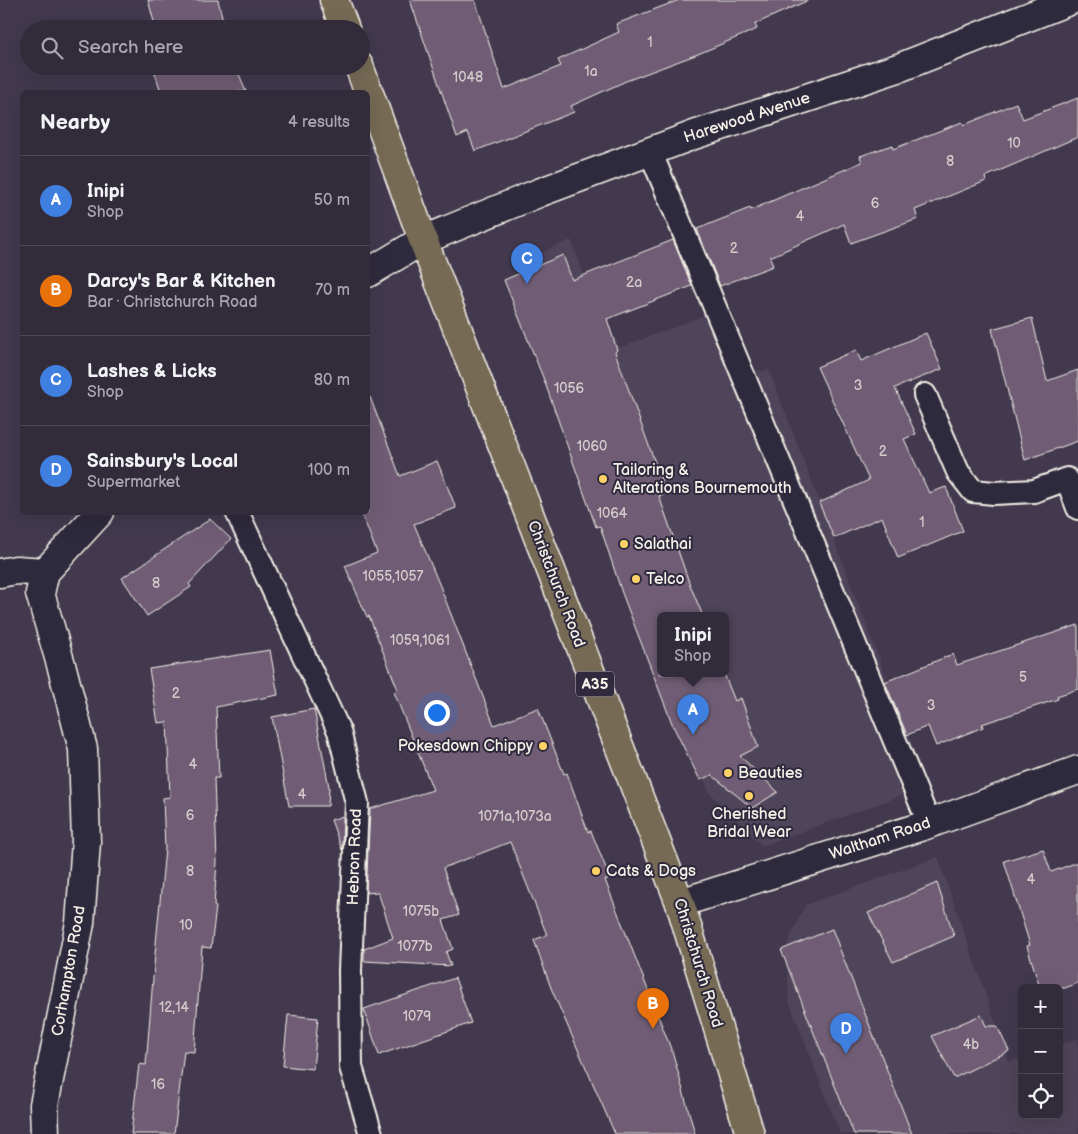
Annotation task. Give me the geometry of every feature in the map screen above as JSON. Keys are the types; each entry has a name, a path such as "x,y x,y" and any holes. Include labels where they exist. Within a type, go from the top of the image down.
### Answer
{"main road":[{"path":"334,0 342,20"},
{"name":"Christchurch Road","path":"362,75 368,90"},
{"name":"Christchurch Road","path":"370,96 423,240 680,903 750,1134"}],"street":[{"name":"Harewood Avenue","path":"372,270 423,240 541,192 694,135 902,67 1071,0"},
{"path":"0,573 16,570 45,572 97,515"},
{"name":"Corhampton Road","path":"45,572 40,593 83,749 86,842 80,923 44,1105 45,1134"},
{"name":"Waltham Road","path":"680,903 929,823 1078,770"}],"lane":[{"path":"650,151 929,823"},
{"path":"925,394 958,472 973,491 994,494 1034,491 1067,479 1078,508"},
{"name":"Hebron Road","path":"238,515 339,731 357,803 350,970 352,1067 371,1134"}],"shaded area":[{"path":"571,240 589,288 595,287 619,348 724,308 748,371 769,370 928,786 762,846 709,792 665,677 729,677 729,612 657,612 657,655 520,286 537,254"},
{"path":"938,857 1009,1062 1018,1059 1018,1119 1063,1119 1063,1044 1078,1038 1078,1134 840,1134 789,1001 786,947 805,905"}],"building":[{"path":"148,0 218,0 223,20 154,20"},
{"path":"410,0 475,0 504,89 561,66 558,60 619,32 616,24 679,0 809,0 755,24 757,29 626,81 571,106 574,112 475,151 468,132 457,137"},
{"path":"156,75 239,75 245,90 160,90"},
{"path":"1078,98 1078,137 985,177 986,181 915,210 918,219 851,243 844,224 770,257 773,266 720,286 697,229 750,208 751,210 862,162 860,156 892,145 893,149 962,122 964,125 1016,103 1023,119"},
{"path":"673,240 692,286 607,319 617,350 615,352 666,493 659,496 701,612 657,612 657,677 725,677 735,701 741,698 758,747 740,756 778,792 752,808 712,775 700,780 673,726 622,593 600,526 596,527 544,380 504,280 563,255 572,280"},
{"path":"1032,318 1047,381 1078,370 1078,441 1025,460 992,329"},
{"path":"926,333 942,369 895,388 916,434 904,439 929,493 946,487 963,531 898,558 882,517 834,538 819,503 869,480 817,367 856,350 861,361"},
{"path":"370,397 400,476 437,461 456,508 414,524 494,725 538,708 564,774 567,773 588,832 591,831 610,878 605,880 673,1054 695,1134 615,1134 551,988 534,940 547,935 510,842 443,868 459,915 443,920 453,949 446,952 451,966 364,961 364,949 393,938 378,892 366,893 370,809 433,790 394,692 398,690 369,616 367,617 345,566 377,553 362,515 370,515"},
{"path":"210,519 231,539 189,584 191,587 147,616 122,578"},
{"path":"1078,625 1078,689 1057,696 1058,699 982,724 983,727 936,746 928,726 907,735 885,682 953,654 957,665"},
{"path":"270,650 278,695 216,707 219,778 214,778 217,862 214,906 216,907 211,948 202,947 194,1052 184,1051 174,1134 131,1134 139,1064 146,1065 165,849 163,798 170,797 167,722 158,723 149,669"},
{"path":"314,709 329,787 328,806 289,806 272,717"},
{"path":"343,816 342,850 331,820"},
{"path":"1043,849 1051,872 1078,862 1078,983 1065,988 1063,988 1063,984 1039,984 1027,946 1030,945 1004,861"},
{"path":"937,883 954,936 893,962 868,913"},
{"path":"832,929 912,1134 854,1134 781,950"},
{"path":"455,978 471,1023 379,1055 364,1009"},
{"path":"288,1015 318,1018 313,1069 283,1066"},
{"path":"981,1015 986,1026 997,1026 1009,1051 954,1078 932,1036"}],"place":[{"name":"Lashes & Licks","path":"527,284"},
{"name":"Tailoring & Alterations Bournemouth","path":"603,479"},
{"name":"Salathai","path":"624,544"},
{"name":"Telco","path":"636,579"},
{"name":"Inipi","path":"693,735"},
{"name":"Pokesdown Chippy","path":"543,746"},
{"name":"Beauties","path":"728,773"},
{"name":"Cherished Bridal Wear","path":"749,796"},
{"name":"Cats & Dogs","path":"596,871"},
{"name":"Darcy's Bar & Kitchen","path":"653,1029"},
{"name":"Sainsbury's Local","path":"846,1054"}]}
